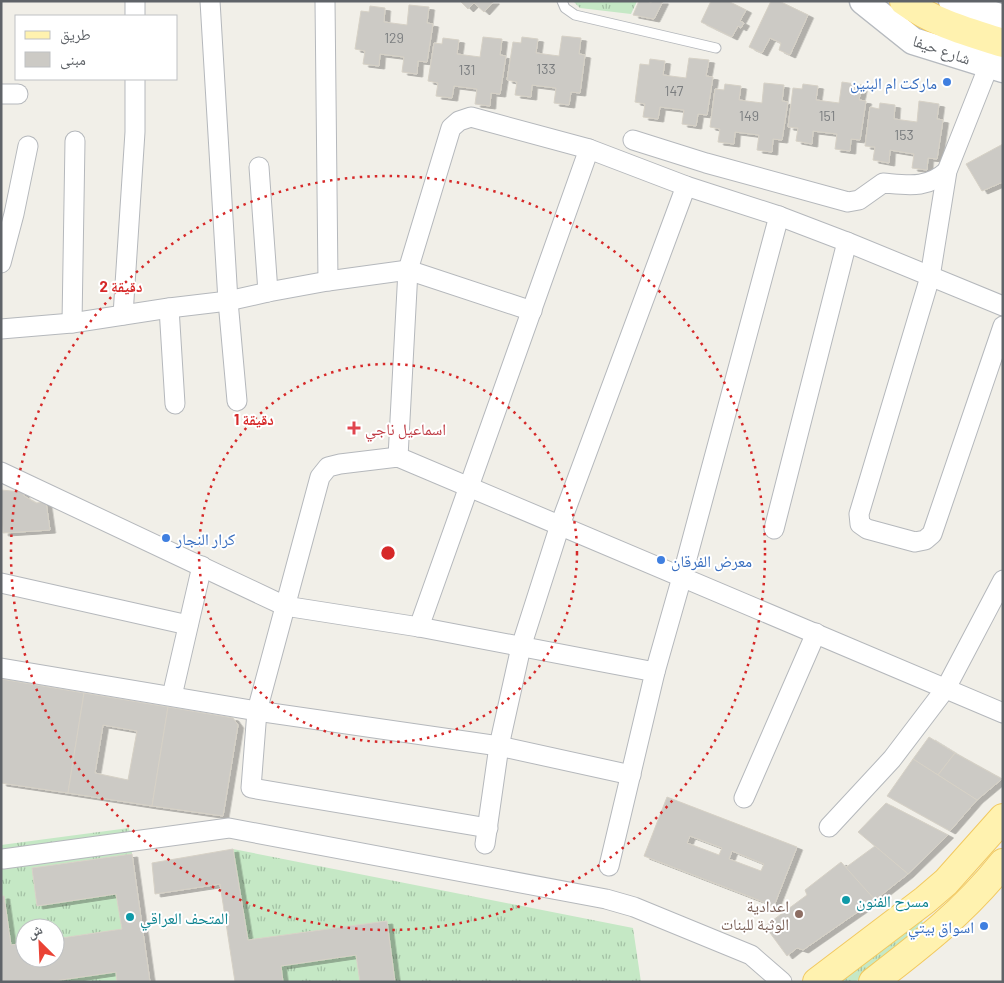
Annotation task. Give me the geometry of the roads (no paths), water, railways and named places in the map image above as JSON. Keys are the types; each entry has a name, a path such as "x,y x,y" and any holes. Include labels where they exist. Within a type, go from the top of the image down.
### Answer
{"main road":[{"name":"شارع حيفا","path":"863,1 912,41 998,59"},
{"path":"904,1 935,20 956,29 998,59"},
{"path":"952,1 1003,18"},
{"path":"817,982 946,882 1003,818"},
{"path":"875,981 962,909 982,889 1003,863"}],"street":[{"path":"135,1 135,15"},
{"path":"210,1 228,301 237,401"},
{"path":"325,1 328,281"},
{"path":"998,59 947,171 930,277 859,514 860,524 867,529 915,542 926,540 932,534 1003,326"},
{"path":"123,315 135,132 135,80"},
{"path":"398,457 408,270 451,128 460,121 471,117 589,149 686,186 779,216 1003,306"},
{"path":"633,140 706,163 848,202 859,200 883,183 915,186 938,179 947,171"},
{"path":"72,323 75,141"},
{"path":"1,264 14,214 28,146"},
{"path":"419,628 589,149"},
{"path":"259,167 268,292"},
{"path":"686,186 560,525 521,647 499,746 487,836 251,788 257,711 320,477 328,467 398,457 469,486 560,525 682,577 946,688 1003,713"},
{"path":"609,866 654,672 682,577 779,216"},
{"path":"774,529 847,242"},
{"path":"1,329 72,323 228,301 328,281 408,270 532,311"},
{"path":"169,308 175,404"},
{"path":"1,472 285,606 419,628 654,672"},
{"path":"172,696 202,566"},
{"path":"829,827 892,759 946,688 1003,580"},
{"path":"1,583 188,625"},
{"path":"744,798 816,633"},
{"path":"1,668 257,711 499,746 631,775"},
{"path":"3,859 229,828 606,899 634,907 751,955 782,982"}],"lane":[{"path":"562,1 565,8 575,15 716,48"}],"place":[{"name":"ماركت ام البنين","path":"947,82"},
{"name":"اسماعيل ناجي","path":"354,428"},
{"name":"كرار النجار","path":"166,538"},
{"name":"معرض الفرقان","path":"661,560"},
{"name":"مسرح الفنون","path":"846,900"},
{"name":"اعدادية الوثبة للبنات","path":"799,914"},
{"name":"المتحف العراقي","path":"130,917"},
{"name":"اسواق بيتي","path":"984,926"}]}
